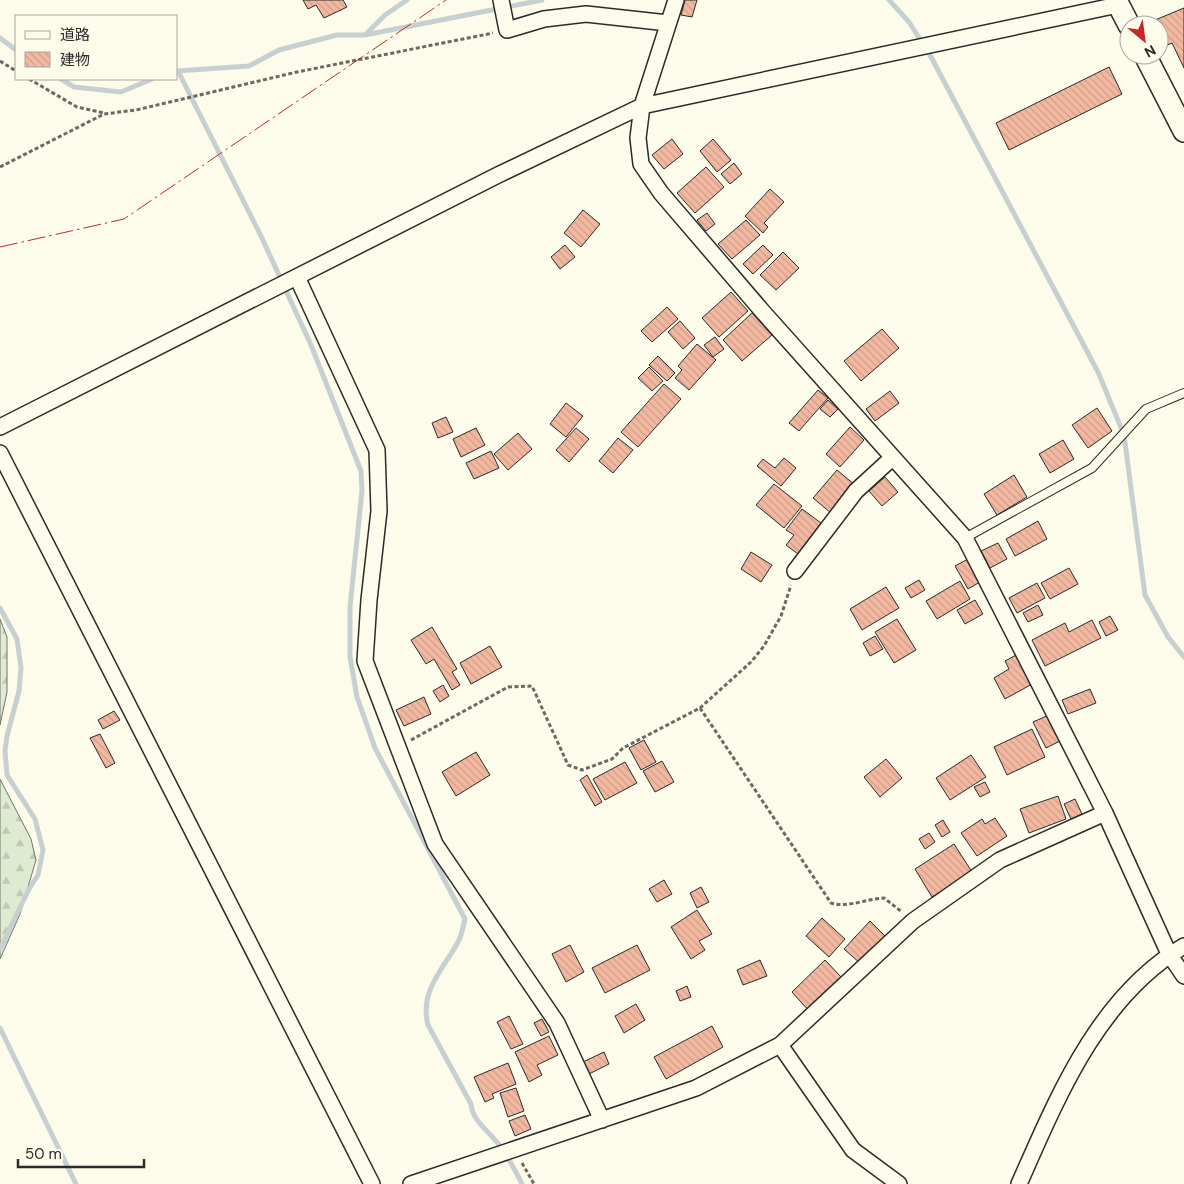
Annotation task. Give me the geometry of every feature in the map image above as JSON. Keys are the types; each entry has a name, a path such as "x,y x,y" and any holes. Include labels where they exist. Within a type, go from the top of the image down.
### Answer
{"main road":[{"path":"1117,2 1124,15"},
{"path":"1150,65 1184,131"}],"street":[{"path":"501,0 507,27 544,19 586,14 668,23"},
{"path":"676,0 642,106 638,138 641,164 661,193 762,312 966,538 1105,813 1169,954 1184,976"},
{"path":"0,427 498,175 642,106 1117,2"},
{"path":"297,277 377,450 379,511 369,600 365,661 435,844 557,1023 602,1120"},
{"path":"0,453 372,1184"},
{"path":"795,571 856,491 892,458"},
{"path":"411,1184 514,1147 696,1088 780,1045 912,921 1000,860 1105,813"},
{"path":"1019,1184 1083,1053 1104,1020 1130,987 1147,971 1169,954 1184,946"},
{"path":"780,1045 853,1150 900,1184"}],"lane":[{"path":"966,538 1092,468 1146,409 1184,393"}],"path":[{"path":"0,167 104,114 136,110 297,72 507,27"},
{"path":"0,61 15,70"},
{"path":"31,80 77,107 104,114"},
{"path":"398,748 508,687 532,686 568,764 582,770 612,759 623,748 700,708 751,662 764,646 781,616 795,571"},
{"path":"700,708 831,903 841,906 867,899 884,898 912,921"},
{"path":"514,1147 534,1184"}],"green space":[{"path":"0,619 7,637 7,692 0,725"},
{"path":"0,779 31,839 36,860 20,914 0,959"}],"building":[{"path":"303,0 343,0 347,7 324,18 316,5 308,9"},
{"path":"685,0 697,0 692,17 681,15"},
{"path":"1184,8 1184,68 1172,43 1169,44 1169,15 1167,15"},
{"path":"1109,67 1122,94 1009,150 996,123"},
{"path":"672,139 683,154 664,169 652,155"},
{"path":"713,139 731,160 717,172 700,151"},
{"path":"734,163 742,174 730,184 721,174"},
{"path":"706,167 724,187 695,213 677,193"},
{"path":"770,189 784,202 764,223 768,227 763,233 745,216"},
{"path":"583,210 600,224 581,247 564,233"},
{"path":"707,213 715,224 706,231 697,220"},
{"path":"746,220 760,235 732,259 718,244"},
{"path":"565,245 575,257 560,269 551,257"},
{"path":"763,245 773,255 753,274 743,264"},
{"path":"783,252 799,268 776,290 760,275"},
{"path":"731,292 748,311 719,337 702,318"},
{"path":"667,307 678,319 652,342 641,331"},
{"path":"752,313 772,335 742,361 723,340"},
{"path":"680,321 695,338 683,349 668,332"},
{"path":"882,329 899,348 861,381 844,361"},
{"path":"715,337 724,349 713,357 704,345"},
{"path":"697,344 716,360 689,390 675,378 682,370 678,366"},
{"path":"658,356 675,373 667,381 649,365"},
{"path":"649,367 663,381 652,391 638,378"},
{"path":"664,384 681,399 638,447 621,432"},
{"path":"818,390 828,398 799,431 789,423"},
{"path":"890,391 899,403 875,421 866,409"},
{"path":"828,400 838,409 830,417 820,409"},
{"path":"566,403 583,416 566,437 550,424"},
{"path":"1097,408 1112,431 1088,448 1072,425"},
{"path":"446,417 453,432 438,438 432,423"},
{"path":"850,427 864,440 840,467 826,454"},
{"path":"476,428 485,445 461,457 453,439"},
{"path":"576,428 589,439 569,462 556,450"},
{"path":"518,433 532,449 508,470 494,454"},
{"path":"618,438 633,450 613,473 599,461"},
{"path":"1063,440 1074,459 1050,473 1039,454"},
{"path":"491,451 499,468 474,479 466,463"},
{"path":"784,458 796,468 781,486 757,466 763,459 775,468"},
{"path":"837,470 855,485 831,513 813,498"},
{"path":"1014,475 1027,497 997,515 984,494"},
{"path":"885,477 898,492 882,506 869,491"},
{"path":"774,484 802,506 784,528 756,505"},
{"path":"802,509 821,523 798,554 786,545 794,535 786,530"},
{"path":"1038,521 1047,539 1015,556 1006,539"},
{"path":"998,543 1007,559 990,568 981,551"},
{"path":"751,552 772,565 761,582 741,569"},
{"path":"968,559 980,582 968,589 955,566"},
{"path":"1069,568 1078,584 1050,599 1041,583"},
{"path":"919,580 925,590 911,598 905,588"},
{"path":"960,581 970,599 937,619 926,601"},
{"path":"1037,583 1045,598 1017,613 1009,598"},
{"path":"886,587 899,608 862,630 850,609"},
{"path":"975,600 983,614 965,624 957,610"},
{"path":"1038,605 1043,615 1028,622 1023,613"},
{"path":"1110,616 1118,630 1106,636 1099,622"},
{"path":"897,619 916,650 894,663 875,632"},
{"path":"1092,620 1101,638 1045,666 1032,640 1065,623 1069,632"},
{"path":"432,627 457,669 452,672 460,685 452,690 434,659 426,664 411,640"},
{"path":"875,636 883,649 870,656 863,643"},
{"path":"490,646 502,667 471,684 460,663"},
{"path":"1018,654 1034,683 1005,699 994,678 1009,669 1005,661"},
{"path":"443,685 449,696 440,702 433,691"},
{"path":"1090,689 1096,703 1068,714 1062,700"},
{"path":"424,697 431,714 404,726 396,710"},
{"path":"114,711 120,720 103,729 98,720"},
{"path":"1049,715 1062,740 1046,748 1033,722"},
{"path":"1032,729 1045,757 1007,775 994,747"},
{"path":"100,734 115,763 106,768 90,738"},
{"path":"644,740 656,762 641,770 629,748"},
{"path":"476,752 490,775 456,796 442,772"},
{"path":"971,755 986,777 950,800 936,778"},
{"path":"886,759 902,778 880,797 864,777"},
{"path":"662,761 674,782 655,792 643,771"},
{"path":"625,762 637,783 605,800 593,779"},
{"path":"587,775 602,802 595,806 580,780"},
{"path":"985,782 990,792 980,797 974,787"},
{"path":"1058,796 1066,819 1029,833 1020,809"},
{"path":"1075,799 1082,814 1071,819 1064,804"},
{"path":"995,818 1007,836 977,856 961,833 982,819 985,824"},
{"path":"943,820 950,832 942,837 935,825"},
{"path":"929,833 935,842 925,849 919,839"},
{"path":"954,844 972,872 932,897 915,869"},
{"path":"664,880 672,894 657,902 649,889"},
{"path":"701,887 709,902 697,908 690,893"},
{"path":"697,910 712,934 699,941 705,950 691,959 671,927"},
{"path":"822,918 845,939 829,957 806,936"},
{"path":"870,921 886,937 861,964 844,949"},
{"path":"570,945 584,972 566,982 552,954"},
{"path":"637,945 650,970 605,993 592,968"},
{"path":"760,960 767,976 743,985 737,970"},
{"path":"825,960 843,979 809,1011 792,992"},
{"path":"687,986 691,997 680,1001 676,991"},
{"path":"636,1004 645,1020 624,1033 615,1016"},
{"path":"509,1016 523,1044 511,1049 497,1022"},
{"path":"542,1019 549,1032 541,1036 534,1023"},
{"path":"712,1026 723,1047 666,1079 654,1057"},
{"path":"549,1036 558,1055 537,1065 542,1075 529,1082 515,1052"},
{"path":"604,1052 609,1064 587,1075 581,1063"},
{"path":"508,1063 516,1084 492,1094 494,1098 485,1102 474,1077"},
{"path":"516,1088 524,1111 508,1117 500,1093"},
{"path":"525,1115 531,1129 515,1136 509,1121"}],"waterway":[{"path":"365,35 385,15 407,0"},
{"path":"178,71 249,66 279,50 337,35 365,35 542,0"},
{"path":"889,0 909,22 930,55 1098,372 1124,435 1145,595 1168,637 1184,657"},
{"path":"0,38 15,49"},
{"path":"178,71 261,236 311,345 361,471 362,491 350,607 350,657 357,697 375,748 465,919 459,939 430,991 426,1013 428,1025 471,1104 475,1116 512,1164 522,1184"},
{"path":"63,80 74,87 121,92 150,80"},
{"path":"0,608 17,639 21,668 19,691 5,751 7,775 35,819 43,850 38,875 29,889 0,949"},
{"path":"0,1028 76,1184"}],"power":[{"path":"0,247 124,219 446,0"}]}
